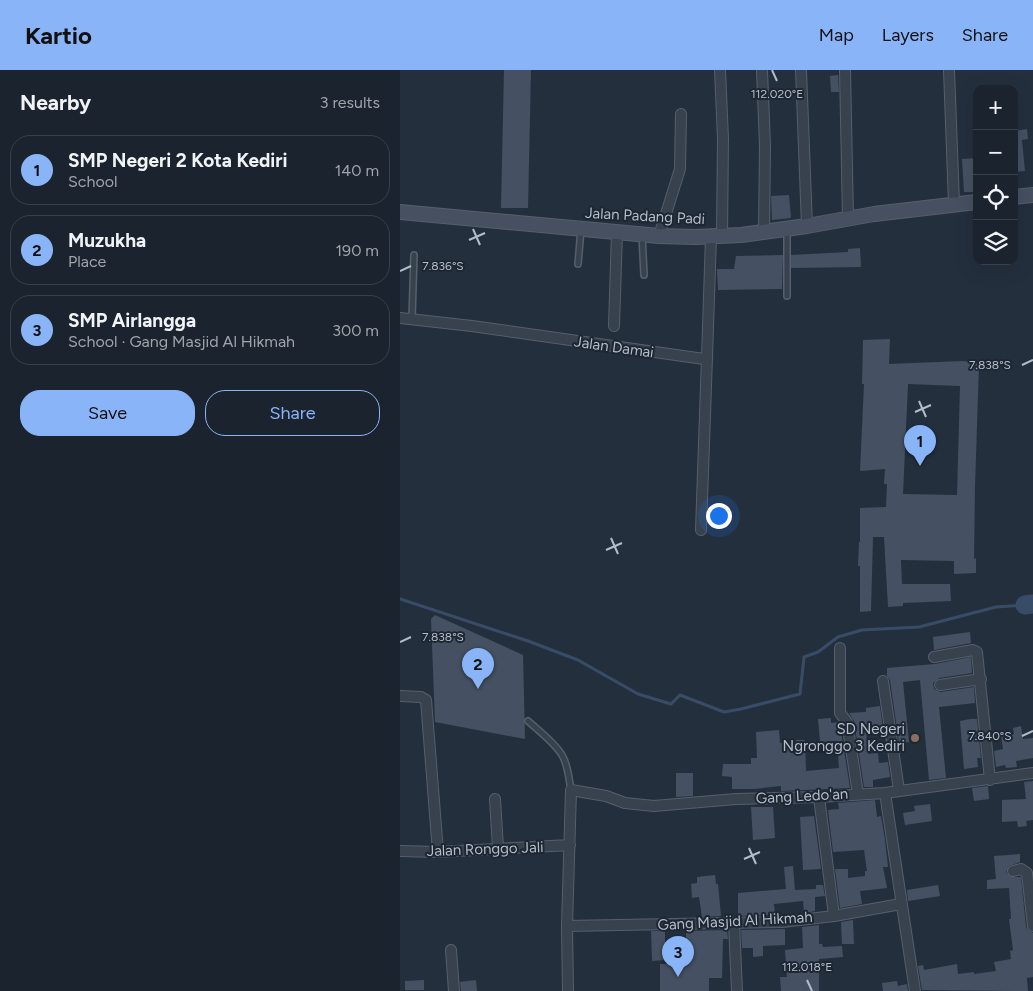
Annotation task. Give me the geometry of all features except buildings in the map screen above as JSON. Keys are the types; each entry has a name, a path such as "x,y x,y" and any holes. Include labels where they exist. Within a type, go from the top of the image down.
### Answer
{"main road":[{"path":"1018,197 1033,195"},
{"name":"Jalan Padang Padi","path":"400,212 642,235 716,236 787,229 874,214 973,202"}],"street":[{"path":"701,530 707,357 723,139 720,70"},
{"path":"762,70 765,146 764,232"},
{"path":"801,70 808,226"},
{"path":"845,70 848,218"},
{"path":"949,70 954,204"},
{"path":"659,236 680,169 681,114"},
{"path":"614,326 617,232"},
{"name":"Jalan Damai","path":"400,318 412,318 699,359 707,357"},
{"path":"840,648 840,713 847,722 858,794"},
{"path":"934,657 975,650 978,655 990,780"},
{"path":"940,685 981,679"},
{"path":"883,681 899,790"},
{"path":"400,696 421,697 426,700 438,852"},
{"name":"Gang Ledo'an","path":"571,790 606,796 625,803 654,806 736,799 884,793 1033,773"},
{"path":"568,991 571,790"},
{"path":"884,793 915,991"},
{"path":"819,797 834,916"},
{"path":"495,799 498,848"},
{"name":"Jalan Ronggo Jali","path":"400,851 438,852 570,845"},
{"path":"1013,871 1022,869 1027,873 1033,926"},
{"name":"Gang Masjid Al Hikmah","path":"568,926 782,922 834,916 901,904"},
{"path":"734,923 737,991"},
{"path":"451,950 454,991"}],"lane":[{"path":"578,264 581,229"},
{"path":"787,229 787,296"},
{"path":"642,235 644,275"},
{"path":"412,318 414,255"},
{"path":"528,721 553,743 563,756 567,766 571,790"}],"waterway":[{"path":"400,599 528,641 578,660 638,694 671,704 680,695 724,712 800,694 804,657 818,652 838,637 862,630 919,627 996,607 1025,605"},
{"path":"1025,605 1033,604"}],"place":[{"name":"SMP Negeri 2 Kota Kediri","path":"920,466"},
{"name":"Muzukha","path":"478,689"},
{"name":"SD Negeri Ngronggo 3 Kediri","path":"915,738"},
{"name":"SMP Airlangga","path":"678,977"}]}
